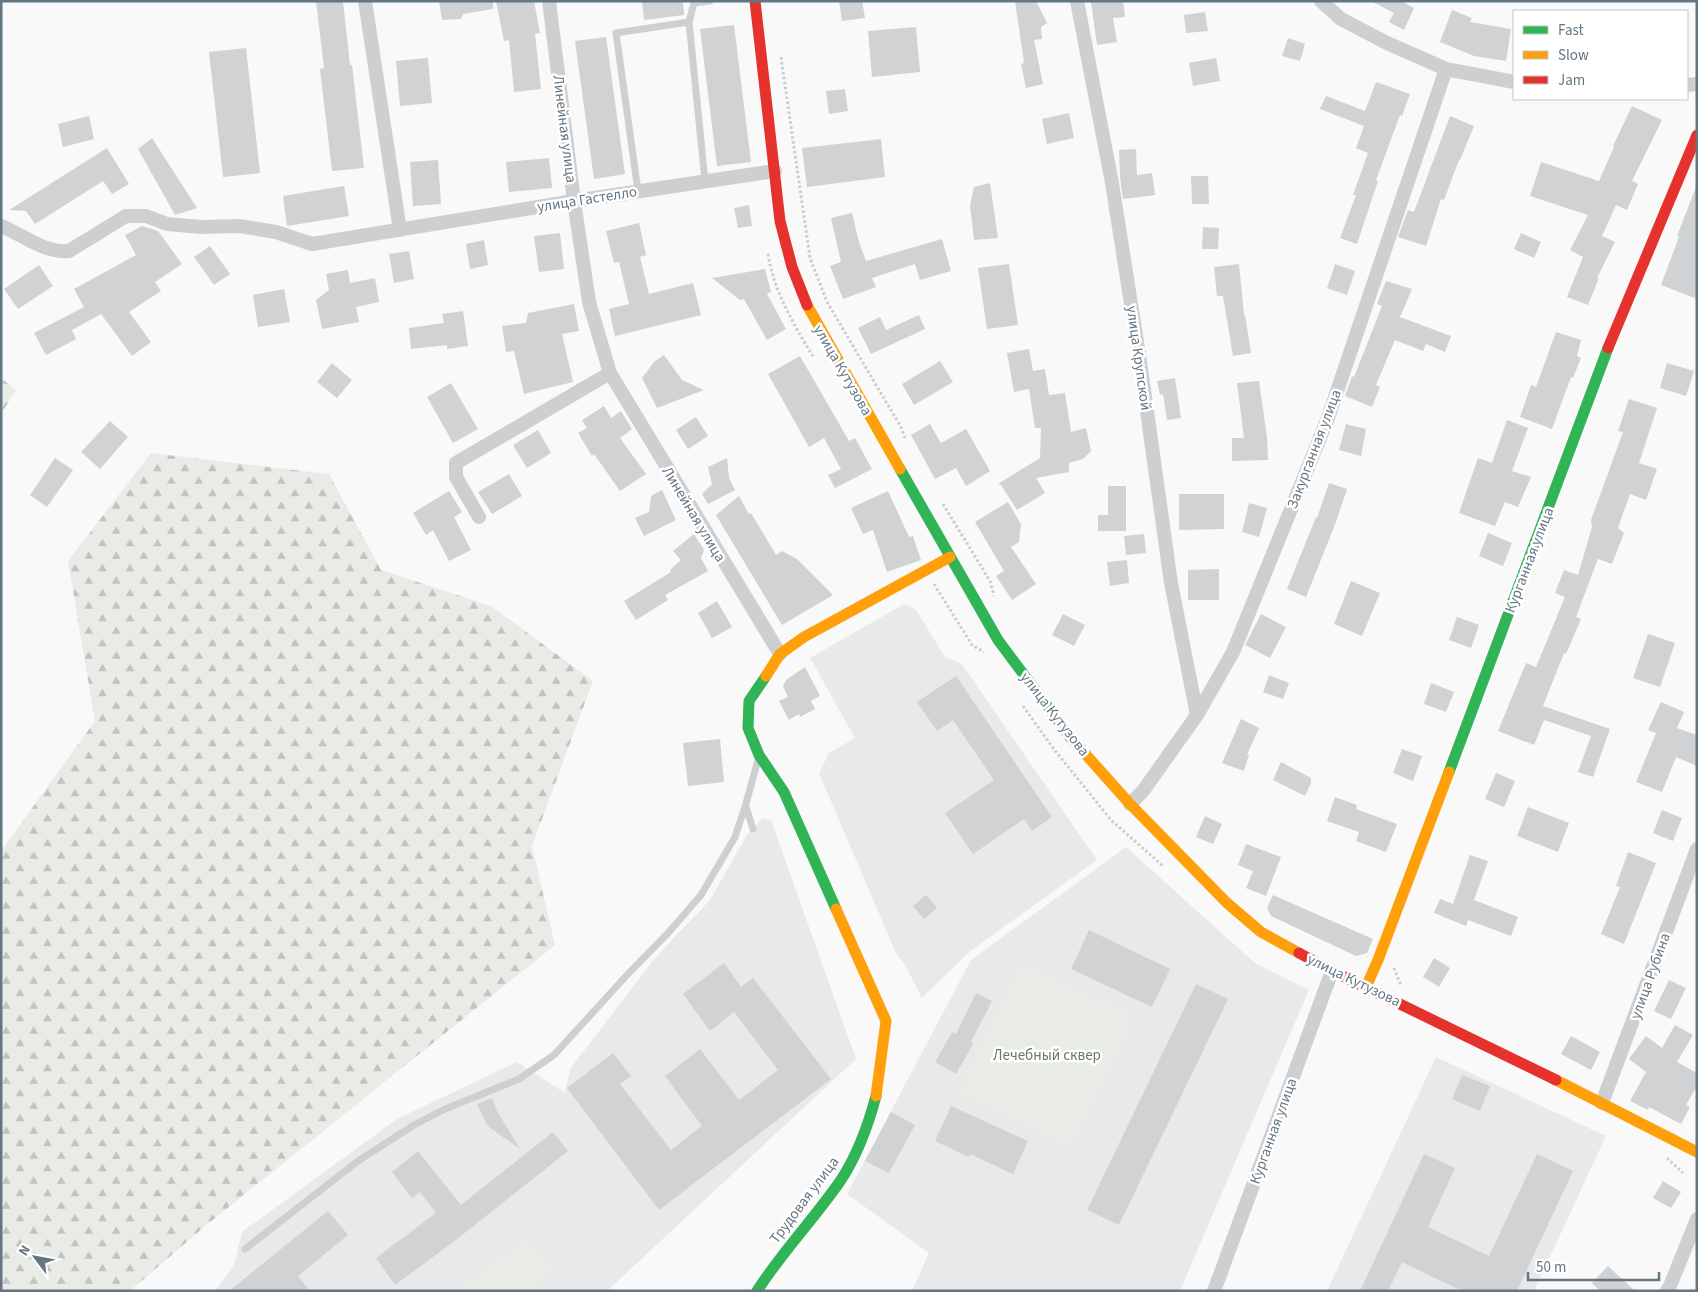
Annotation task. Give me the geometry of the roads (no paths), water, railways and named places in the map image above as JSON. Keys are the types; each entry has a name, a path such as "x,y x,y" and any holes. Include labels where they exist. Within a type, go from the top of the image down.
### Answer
{"street":[{"path":"365,1 400,230"},
{"name":"Линейная улица","path":"549,1 574,201 590,302 610,373 780,654"},
{"name":"улица Кутузова","path":"754,1 780,221 792,267 808,308 998,640 1069,735 1130,804 1202,877 1261,932 1332,971 1602,1103 1697,1152"},
{"name":"улица Крупской","path":"1077,1 1112,183 1140,360 1171,583 1197,715"},
{"path":"1321,1 1341,19 1387,43 1446,69 1513,82"},
{"name":"Закурганная улица","path":"1130,804 1143,791 1197,715 1233,652 1328,418 1446,69"},
{"name":"Курганная улица","path":"1366,987 1378,960 1617,325 1697,136"},
{"name":"улица Гастелло","path":"1,226 34,244 58,252 69,251 126,216 146,216 167,224 201,227 239,226 276,232 312,244 574,201 775,171"},
{"path":"479,517 456,477 456,463 610,373"},
{"name":"Трудовая улица","path":"757,1291 772,1267 841,1180 864,1138 877,1094 886,1021 784,792 759,755 748,728 749,701 780,654 804,636 950,557"},
{"name":"улица Рубина","path":"1602,1103 1697,849"},
{"name":"Курганная улица","path":"1214,1291 1332,971"},
{"path":"1671,1289 1697,1219"}],"lane":[{"path":"705,181 689,22 694,3 710,1"},
{"path":"638,191 616,32 689,22"},
{"path":"244,1249 358,1161 414,1125 445,1109 519,1079 554,1054 669,932 701,895 735,837 759,755"},
{"path":"745,807 753,829"}],"park label":[{"name":"Лечебный сквер","path":"1047,1055"}]}
